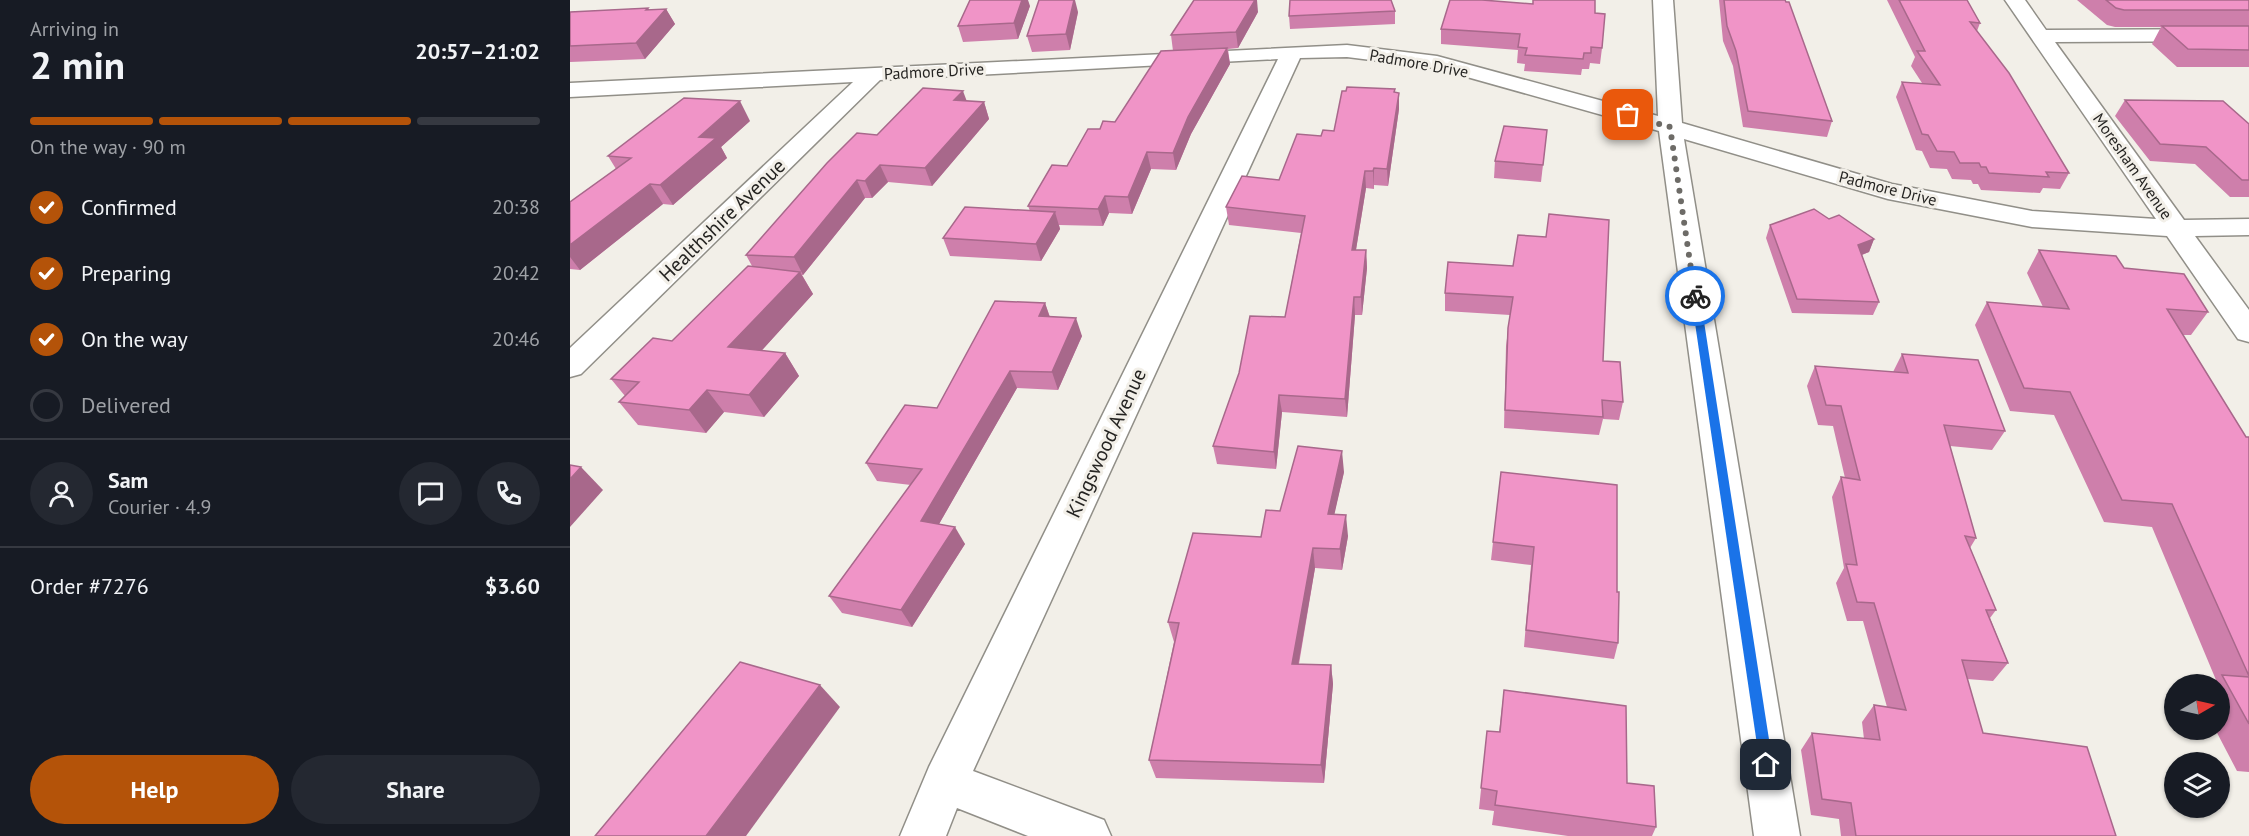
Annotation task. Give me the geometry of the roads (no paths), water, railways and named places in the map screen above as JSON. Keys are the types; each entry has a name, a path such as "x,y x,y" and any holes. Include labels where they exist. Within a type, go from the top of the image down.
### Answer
{"street":[{"path":"1663,0 1670,127 1777,836"},
{"name":"Moresham Avenue","path":"2016,0 2249,333"},
{"path":"2041,36 2249,34"},
{"name":"Padmore Drive","path":"570,90 1347,51 1437,62 1888,191 2032,219 2176,228 2249,227"},
{"name":"Kingswood Avenue","path":"923,836 945,782 1292,52"},
{"name":"Healthshire Avenue","path":"570,366 874,75"},
{"path":"945,782 1088,836"}]}
